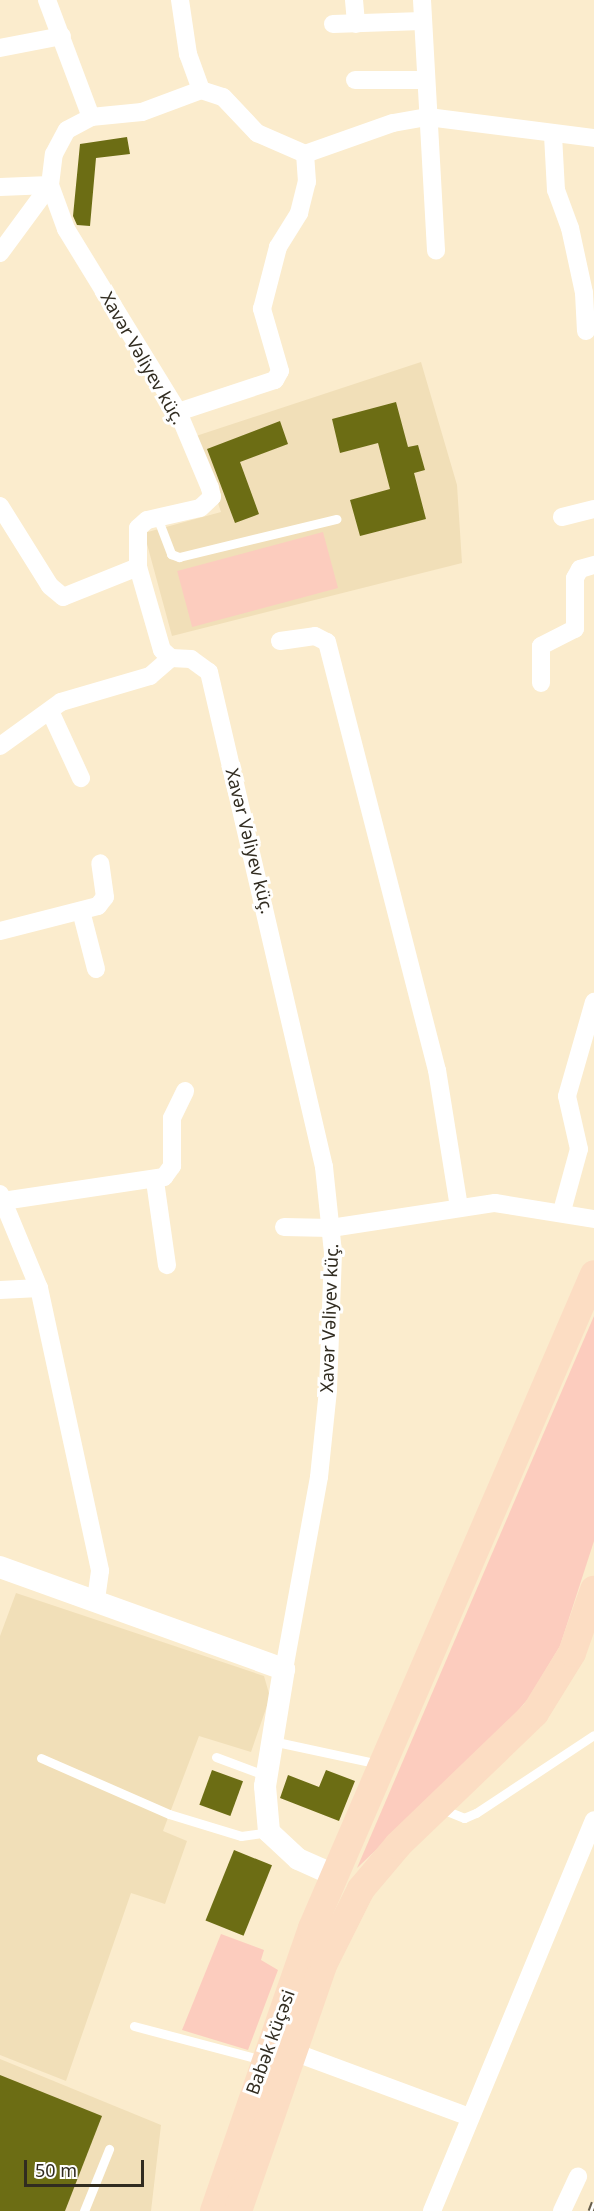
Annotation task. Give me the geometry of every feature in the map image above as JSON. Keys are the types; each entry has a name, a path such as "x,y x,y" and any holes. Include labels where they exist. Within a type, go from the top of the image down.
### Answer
{"main road":[{"name":"Babək küçəsi","path":"214,2211 263,2060 334,1875 594,1274"},
{"name":"Babək küçəsi","path":"238,2211 291,2051 324,1963 361,1889 398,1845 536,1713 572,1653 594,1590"}],"street":[{"path":"47,0 91,117"},
{"path":"180,0 188,54 201,90"},
{"path":"354,0 356,24"},
{"path":"422,0 436,251"},
{"path":"333,24 422,21"},
{"path":"0,48 62,36"},
{"path":"355,80 425,80"},
{"path":"0,253 50,185 60,139 74,124 91,117 142,112 201,90 223,97 257,133 305,154 393,123 428,117 554,135 594,138"},
{"path":"554,135 556,190 570,228 584,293 586,331"},
{"path":"178,412 275,380 280,371 263,302 278,247 299,213 307,182 305,154"},
{"path":"0,187 50,185"},
{"name":"Xavər Vəliyev küç.","path":"50,185 66,230 178,412 212,497 200,508 157,518"},
{"path":"0,506 50,586 63,597 138,567"},
{"path":"562,517 594,509"},
{"path":"0,746 70,697 150,676 171,658 155,635 138,567 138,528 157,518"},
{"path":"541,683 541,646 575,629 575,578 580,569 594,566"},
{"path":"280,641 315,636 327,642 435,1059 459,1207"},
{"name":"Xavər Vəliyev küç.","path":"171,658 191,659 209,672 309,1089 332,1228 328,1390 320,1477 284,1669 267,1776 264,1812 269,1832"},
{"path":"50,711 81,778"},
{"path":"0,931 98,906 105,897 100,863"},
{"path":"81,910 96,969"},
{"path":"562,1210 579,1149 567,1096 594,1002"},
{"path":"96,1600 100,1571 39,1288 1,1198 155,1181 172,1166 172,1118 185,1090"},
{"path":"155,1181 167,1265"},
{"path":"284,1227 332,1228 495,1203 562,1210 594,1219"},
{"path":"0,1290 39,1288"},
{"path":"0,1567 284,1669"},
{"path":"432,2211 594,1820"},
{"path":"269,1832 298,1859 334,1875"},
{"path":"291,2051 469,2117"},
{"path":"562,2211 578,2176"}],"lane":[{"path":"157,518 171,554 179,557 336,519"},
{"path":"438,1806 451,1816 464,1818 476,1813 594,1735"},
{"path":"273,1741 381,1764"},
{"path":"216,1757 267,1776"},
{"path":"41,1758 169,1814 241,1836 269,1832"},
{"path":"134,2026 263,2060"},
{"path":"84,2211 109,2149"}],"shaded area":[{"path":"421,362 457,485 462,563 172,636 144,533 221,512 196,436"},
{"path":"323,532 338,588 192,627 177,571"},
{"path":"594,1316 594,1541 560,1646 528,1699 494,1738 357,1868"},
{"path":"16,1593 264,1676 270,1697 251,1752 199,1736 163,1831 187,1841 165,1904 131,1893 66,2081 0,2055 0,1636"},
{"path":"221,1934 264,1950 261,1960 278,1970 248,2050 182,2030"},
{"path":"0,2059 161,2125 151,2211 0,2211"}],"building":[{"path":"127,137 130,154 96,158 90,226 77,225 73,216 80,144"},
{"path":"396,402 408,447 418,445 425,470 414,473 426,519 360,536 350,500 390,489 378,443 340,453 332,419"},
{"path":"280,421 288,444 240,462 259,514 235,523 207,449"},
{"path":"212,1770 243,1781 230,1816 199,1805"},
{"path":"326,1770 355,1781 339,1821 280,1798 288,1775 319,1787"},
{"path":"234,1850 272,1865 244,1936 206,1920"},
{"path":"0,2075 102,2116 65,2211 0,2211"}],"railway":[{"path":"591,2211 594,2203"}]}
